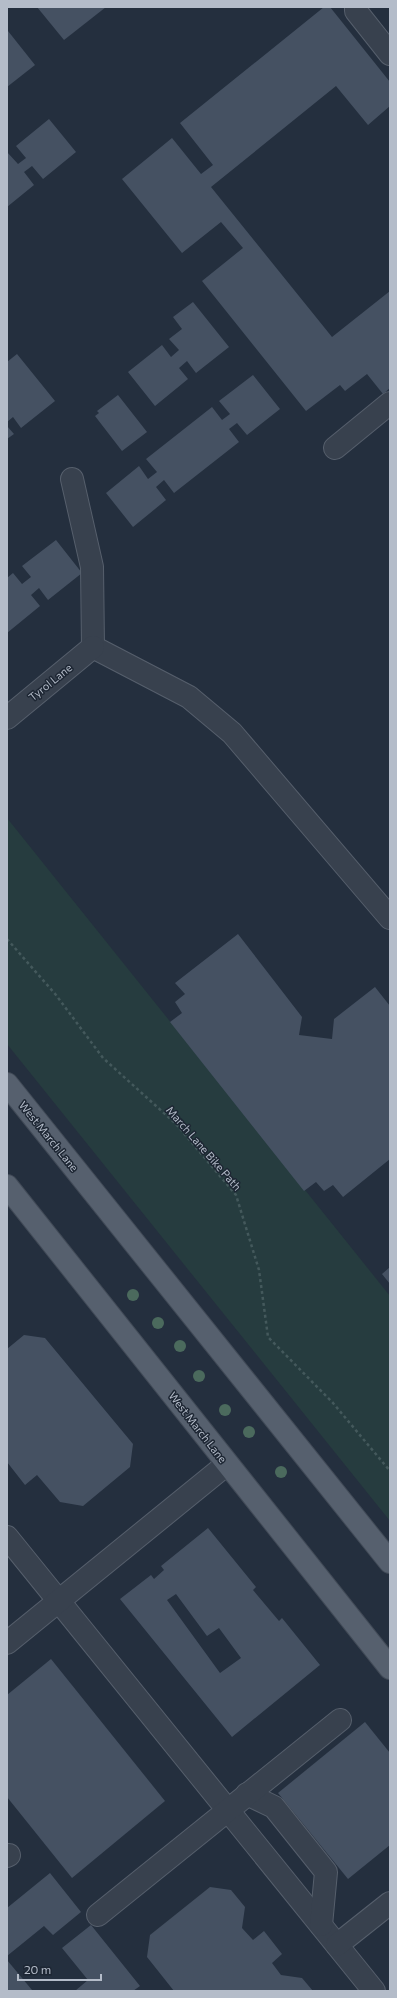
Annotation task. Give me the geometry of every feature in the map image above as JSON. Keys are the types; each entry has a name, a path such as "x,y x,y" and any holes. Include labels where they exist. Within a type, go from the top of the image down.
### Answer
{"main road":[{"name":"West March Lane","path":"7,1084 390,1562"},
{"name":"West March Lane","path":"7,1186 390,1668"}],"street":[{"path":"356,7 356,11 390,54"},
{"path":"335,448 390,403"},
{"path":"72,479 92,567 93,647 189,697 232,733 390,918"},
{"name":"Tyrol Lane","path":"7,718 93,647"},
{"path":"7,1644 227,1464"},
{"path":"7,1537 374,1991"},
{"path":"98,1915 340,1720"},
{"path":"247,1794 274,1807 326,1872 321,1925"},
{"path":"337,1945 390,1903"}],"path":[{"name":"March Lane Bike Path","path":"7,939 56,995 103,1058 176,1124 236,1195 259,1270 268,1337 333,1403 390,1471"}],"green space":[{"path":"7,818 390,1296 390,1521 7,1044"}],"building":[{"path":"37,7 106,7 64,40"},
{"path":"324,7 330,7 390,82 390,106 368,125 336,86 211,187 332,337 390,291 390,388 383,394 367,374 345,391 340,385 306,411 202,281 243,248 221,222 182,253 122,179 172,138 201,174 213,165 180,123"},
{"path":"8,31 35,65 7,87 7,32"},
{"path":"49,119 76,152 43,179 32,166 24,172 34,185 7,207 7,152 18,164 26,158 16,146"},
{"path":"193,302 229,347 196,373 187,361 179,368 188,379 155,406 128,372 162,345 171,357 179,350 169,339 182,329 173,317"},
{"path":"17,354 55,401 21,428 13,417 7,422 7,362"},
{"path":"253,375 280,409 247,435 237,423 229,429 239,442 174,493 164,480 156,487 166,500 133,527 106,493 139,466 148,479 157,472 146,459 212,407 222,420 230,414 219,401"},
{"path":"118,395 147,432 122,451 95,416 99,413 97,411"},
{"path":"7,426 14,434 7,439"},
{"path":"56,540 82,573 48,600 39,588 31,595 40,606 7,633 7,578 13,573 22,584 31,577 22,566"},
{"path":"238,934 302,1017 299,1035 332,1039 334,1019 375,987 390,1006 390,1159 343,1197 333,1185 324,1191 316,1182 304,1191 170,1022 182,1013 175,1002 185,994 175,983"},
{"path":"390,1267 390,1284 382,1274"},
{"path":"24,1335 45,1338 133,1444 130,1467 83,1506 60,1502 37,1475 25,1485 7,1462 7,1349"},
{"path":"208,1528 256,1587 253,1590 279,1621 282,1618 320,1665 232,1737 120,1599 151,1575 154,1579 164,1570 161,1566","holes":["176,1594 207,1636 219,1628 241,1658 220,1673 167,1600"]},
{"path":"51,1659 165,1801 72,1878 7,1797 7,1695"},
{"path":"365,1722 390,1753 390,1845 348,1879 278,1793"},
{"path":"50,1873 81,1912 53,1935 44,1926 7,1956 7,1908"},
{"path":"210,1887 231,1890 245,1907 242,1928 253,1940 264,1931 282,1954 272,1963 281,1975 302,1978 313,1991 174,1991 147,1957 150,1935"},
{"path":"91,1925 140,1986 133,1991 75,1991 88,1980 62,1948"},
{"path":"7,1960 32,1990 7,1991"}]}
